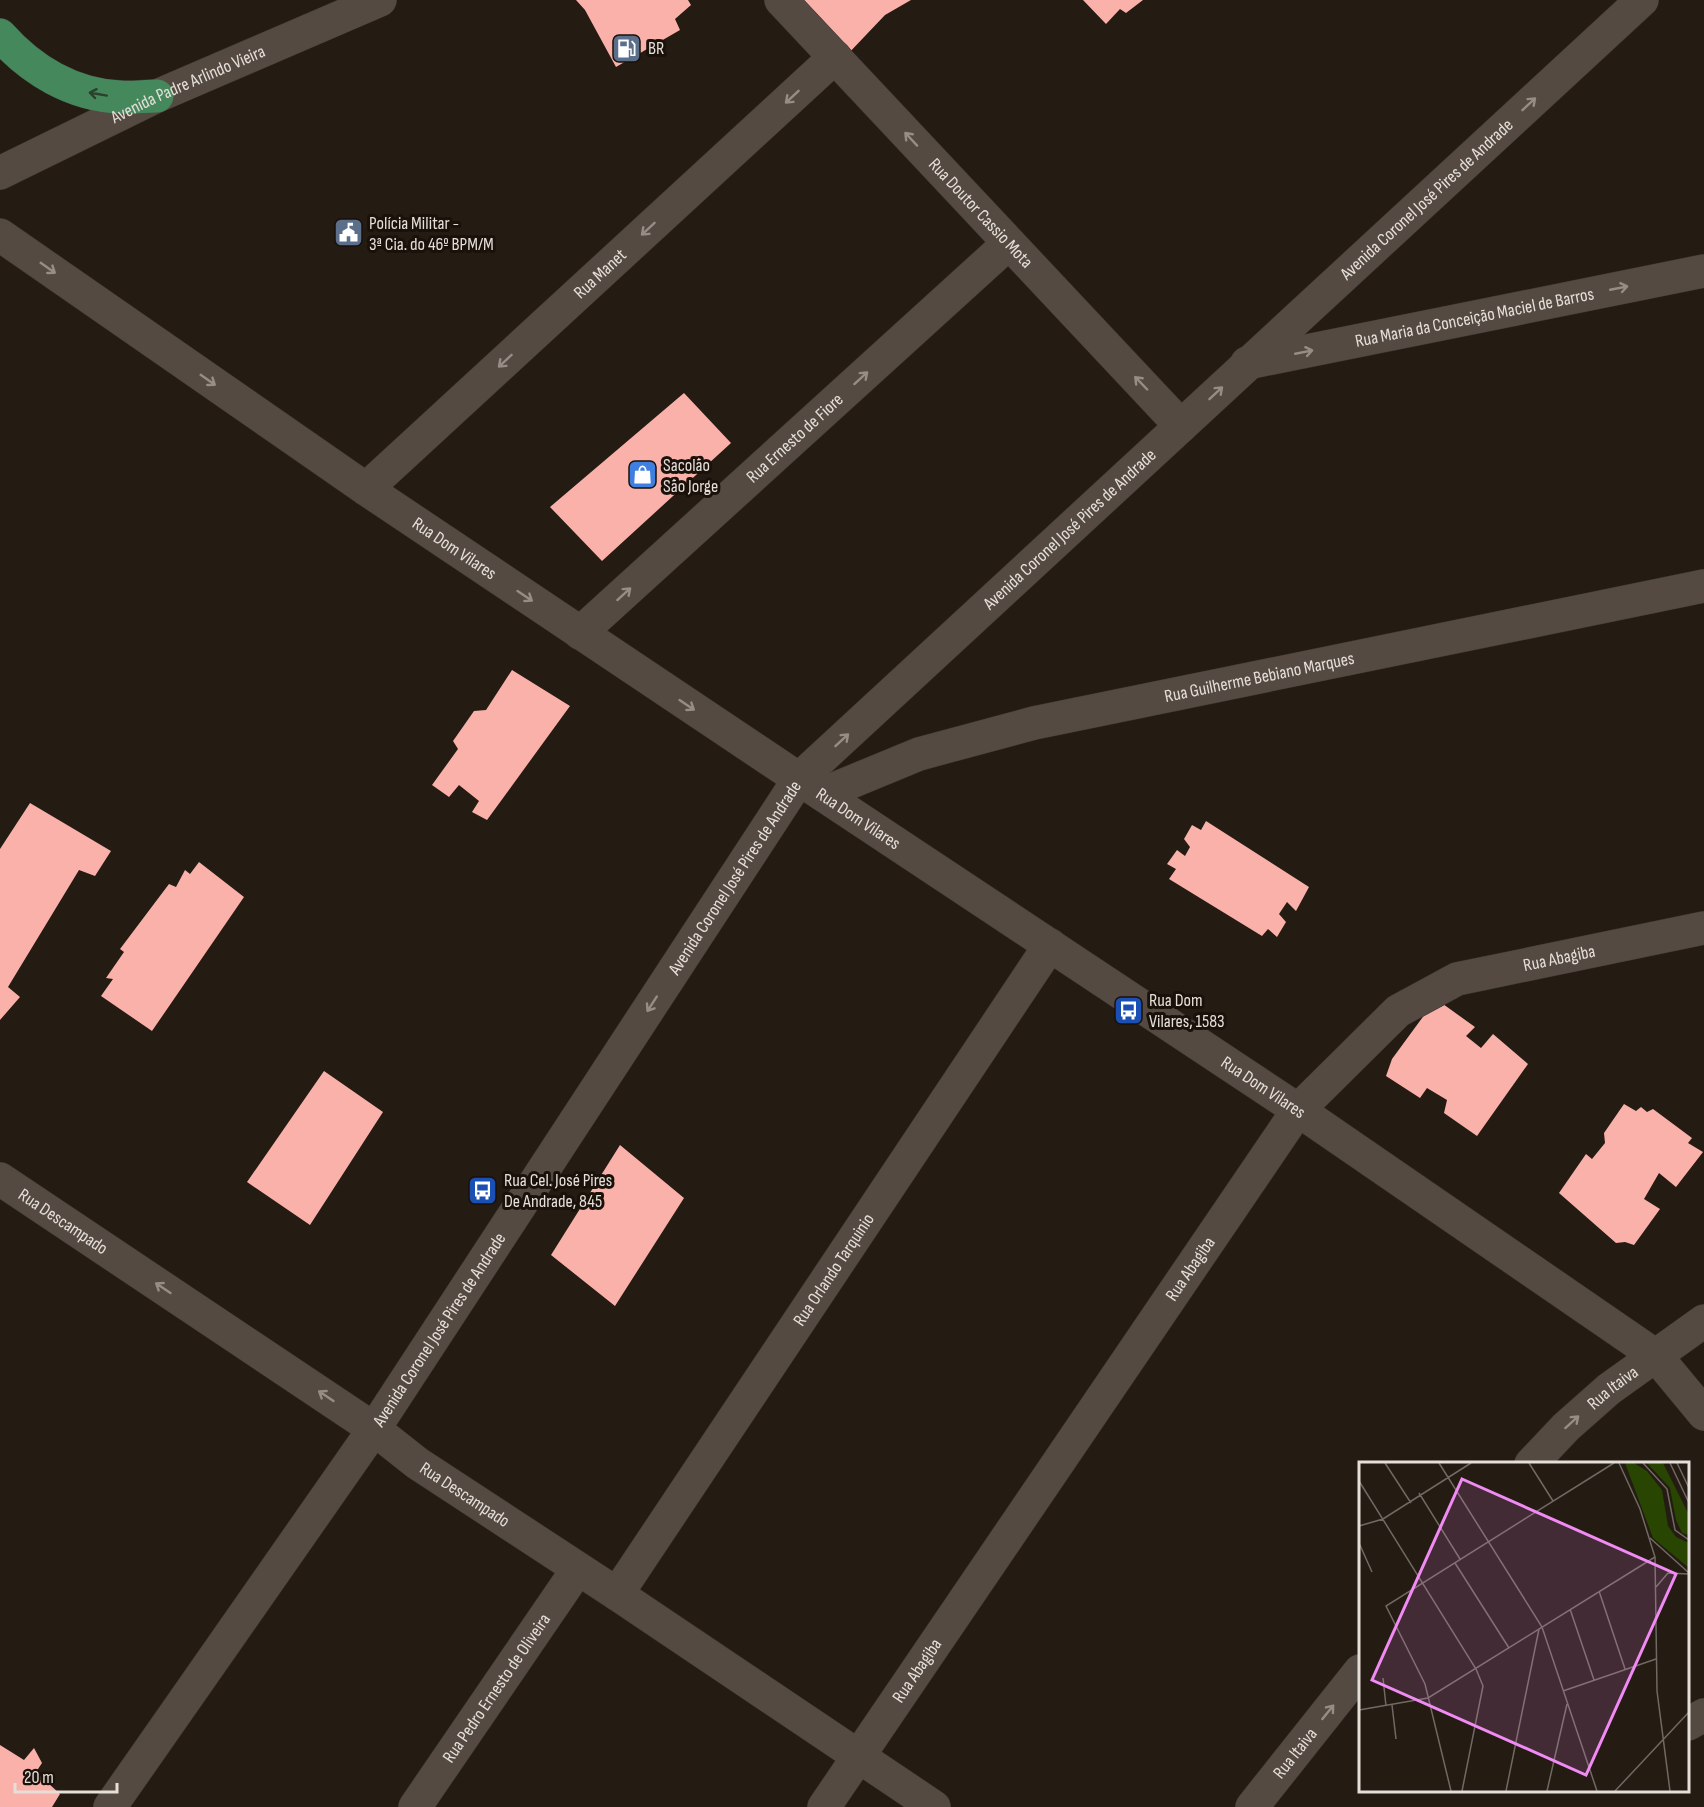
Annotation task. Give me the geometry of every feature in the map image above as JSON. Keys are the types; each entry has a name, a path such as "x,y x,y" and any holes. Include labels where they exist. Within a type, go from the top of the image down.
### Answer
{"highway":[{"path":"0,36 17,55 47,76 82,91 119,98 157,96"}],"street":[{"name":"Avenida Padre Arlindo Vieira","path":"0,173 157,96 380,0"},
{"name":"Rua Doutor Cassio Mota","path":"781,0 1181,426"},
{"name":"Avenida Coronel José Pires de Andrade","path":"110,1807 374,1429 810,787 1246,363 1642,0"},
{"name":"Rua Manet","path":"366,489 835,57"},
{"name":"Rua Dom Vilares","path":"0,235 366,489 810,787 1299,1110 1656,1356 1704,1414"},
{"name":"Rua Ernesto de Fiore","path":"580,633 1009,243"},
{"name":"Rua Maria da Conceição Maciel de Barros","path":"1246,363 1704,271"},
{"name":"Rua Guilherme Bebiano Marques","path":"810,787 1034,723 1704,586"},
{"name":"Rua Abagiba","path":"824,1807 1299,1110 1398,1011 1457,980 1704,928"},
{"name":"Rua Orlando Tarquinio","path":"617,1594 1050,945"},
{"name":"Rua Descampado","path":"0,1179 374,1429 417,1463 934,1807"},
{"name":"Rua Itaiva","path":"1533,1462 1566,1427 1609,1389 1704,1321"},
{"name":"Rua Pedro Ernesto de Oliveira","path":"415,1807 578,1570"},
{"name":"Rua Itaiva","path":"1252,1807 1359,1672"},
{"path":"1689,1723 1704,1715"}],"building":[{"name":"BR","path":"576,0 688,0 691,5 675,19 680,30 616,67 585,10"},
{"path":"790,0 911,0 885,15 846,56"},
{"path":"1083,0 1143,0 1126,13 1120,9 1106,24"},
{"name":"Sacolão São Jorge","path":"684,393 731,443 602,561 550,507"},
{"path":"512,670 570,706 487,820 472,812 479,801 459,785 449,797 432,785 458,749 453,741 474,711 486,710"},
{"path":"30,803 111,851 95,876 79,870 8,987 20,997 0,1020 0,849"},
{"path":"1206,821 1309,887 1296,911 1287,902 1279,914 1286,922 1277,937 1268,929 1262,936 1169,879 1176,869 1167,864 1177,850 1185,856 1190,847 1184,839 1192,825 1201,830"},
{"path":"199,862 244,897 152,1031 101,996 113,979 106,978 124,952 120,949 169,884 176,887 185,870 190,874"},
{"path":"1436,999 1475,1027 1466,1036 1481,1048 1493,1034 1528,1064 1477,1136 1444,1113 1447,1100 1427,1088 1420,1098 1386,1076 1392,1059"},
{"path":"324,1071 383,1112 310,1225 247,1182"},
{"path":"1624,1104 1636,1111 1641,1107 1647,1112 1653,1109 1692,1138 1688,1143 1703,1152 1676,1187 1659,1173 1644,1199 1660,1209 1634,1245 1625,1242 1616,1243 1559,1193 1586,1154 1592,1159 1605,1143 1604,1133"},
{"path":"620,1145 684,1198 615,1306 551,1255"},
{"path":"0,1745 24,1760 34,1748 42,1763 36,1772 60,1794 52,1807 0,1807"}],"place":[{"name":"BR","path":"627,48"},
{"name":"Polícia Militar - 3ª Cia. do 46º BPM/M","path":"348,233"},
{"name":"Sacolão São Jorge","path":"642,475"},
{"name":"Rua Dom Vilares, 1583","path":"1128,1010"},
{"name":"Rua Cel. José Pires De Andrade, 845","path":"483,1190"}]}
